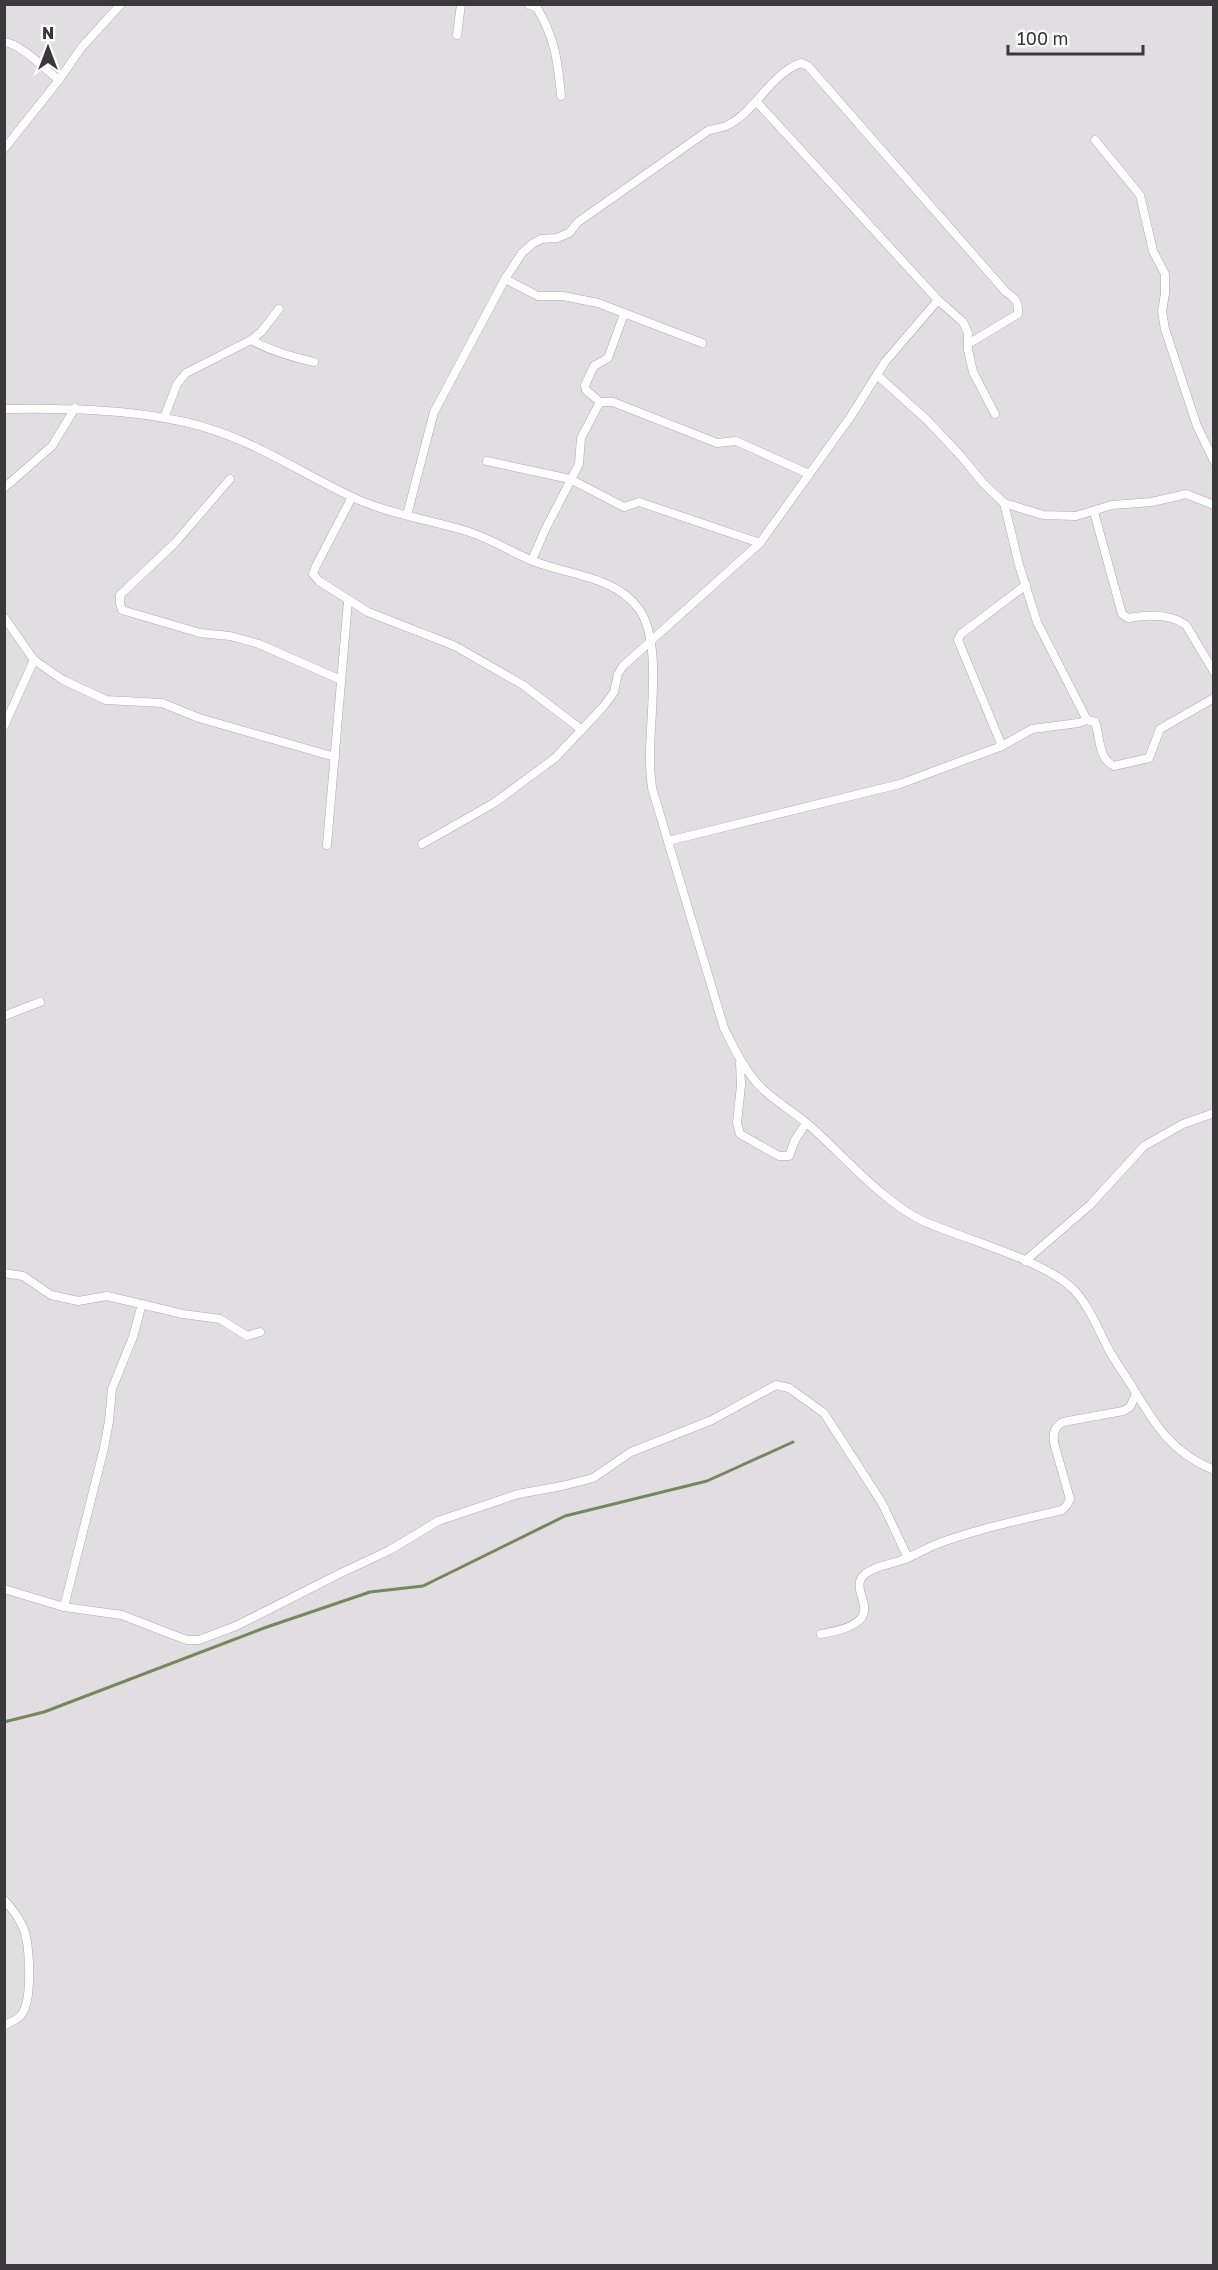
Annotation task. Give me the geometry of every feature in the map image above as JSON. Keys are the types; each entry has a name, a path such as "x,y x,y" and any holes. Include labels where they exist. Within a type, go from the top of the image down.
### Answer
{"street":[{"path":"4,149 59,80 81,48 121,4"},
{"path":"457,35 461,4"},
{"path":"528,4 537,8 548,26 557,58 561,96"},
{"path":"4,42 9,42 26,53 59,80"},
{"path":"407,515 434,412 505,279 522,253 541,239 556,238 569,233 578,222 709,130 727,125 747,111 792,66 801,63 808,66 1006,292 1016,299 1018,314 968,344"},
{"path":"756,101 938,300 963,322 968,333 973,372 995,414"},
{"path":"1095,140 1140,195 1153,250 1165,274 1162,312 1165,329 1197,426 1214,461"},
{"path":"505,279 538,296 563,296 598,303 702,343"},
{"path":"422,844 494,803 555,758 603,707 614,692 618,674 623,666 760,543 851,416 885,362 938,300"},
{"path":"164,418 177,384 186,374 251,340 261,332 279,309"},
{"path":"624,314 608,358 594,366 585,385 586,390 600,402 613,402 717,443 736,441 809,474"},
{"path":"251,340 266,349 286,356 314,362"},
{"path":"877,375 927,420 1004,503 1043,515 1076,516 1112,505 1152,502 1186,494 1214,505"},
{"path":"532,560 579,465 581,438 600,402"},
{"path":"4,488 52,446 75,408"},
{"path":"4,409 75,408 164,418 211,429 259,447 352,497 464,530 496,542 532,560 606,584 621,592 639,610 651,640 650,762 652,788 724,1028 740,1063 759,1085 806,1123 910,1215 1025,1261 1058,1277 1072,1288 1092,1313 1108,1349 1156,1427 1168,1441 1197,1463 1214,1470"},
{"path":"487,461 570,480 624,507 639,502 760,543"},
{"path":"230,479 175,543 120,595 122,610 200,633 230,636 259,644 341,680"},
{"path":"352,497 314,574 319,581 368,612 455,646 523,685 582,730"},
{"path":"1004,503 1037,622 1087,720"},
{"path":"1094,512 1122,614 1128,618 1171,617 1181,621 1186,625 1214,672"},
{"path":"1002,746 958,640 961,634 1026,585"},
{"path":"327,846 348,601"},
{"path":"4,617 34,660 63,680 105,700 162,703 199,718 335,757"},
{"path":"4,726 34,660"},
{"path":"668,842 900,784 1002,746 1032,729 1087,720 1095,722 1101,754 1106,762 1114,766 1149,758 1160,729 1214,698"},
{"path":"4,1016 40,1002"},
{"path":"740,1063 741,1085 737,1123 740,1134 785,1158 789,1156 795,1140 806,1123"},
{"path":"1025,1261 1090,1205 1144,1146 1183,1124 1214,1113"},
{"path":"4,1273 23,1276 51,1294 78,1301 107,1296 183,1314 220,1319 247,1336 260,1332"},
{"path":"64,1607 104,1448 112,1389 133,1337 142,1304"},
{"path":"4,1589 64,1607 122,1614 188,1640 200,1640 236,1626 390,1551 438,1521 518,1494 593,1478 631,1452 712,1420 776,1385 789,1388 824,1413 882,1503 908,1558"},
{"path":"821,1634 855,1626 863,1617 864,1608 859,1585 863,1575 877,1567 908,1558 966,1534 1062,1510 1070,1499 1054,1443 1053,1434 1056,1426 1063,1422 1123,1411 1130,1407 1136,1394"},
{"path":"4,1900 15,1913 23,1929 28,1944 29,1967 26,2003 21,2016 4,2025"}],"waterway":[{"path":"4,1722 44,1712 264,1628 370,1592 423,1586 565,1516 707,1481 793,1442"}]}
